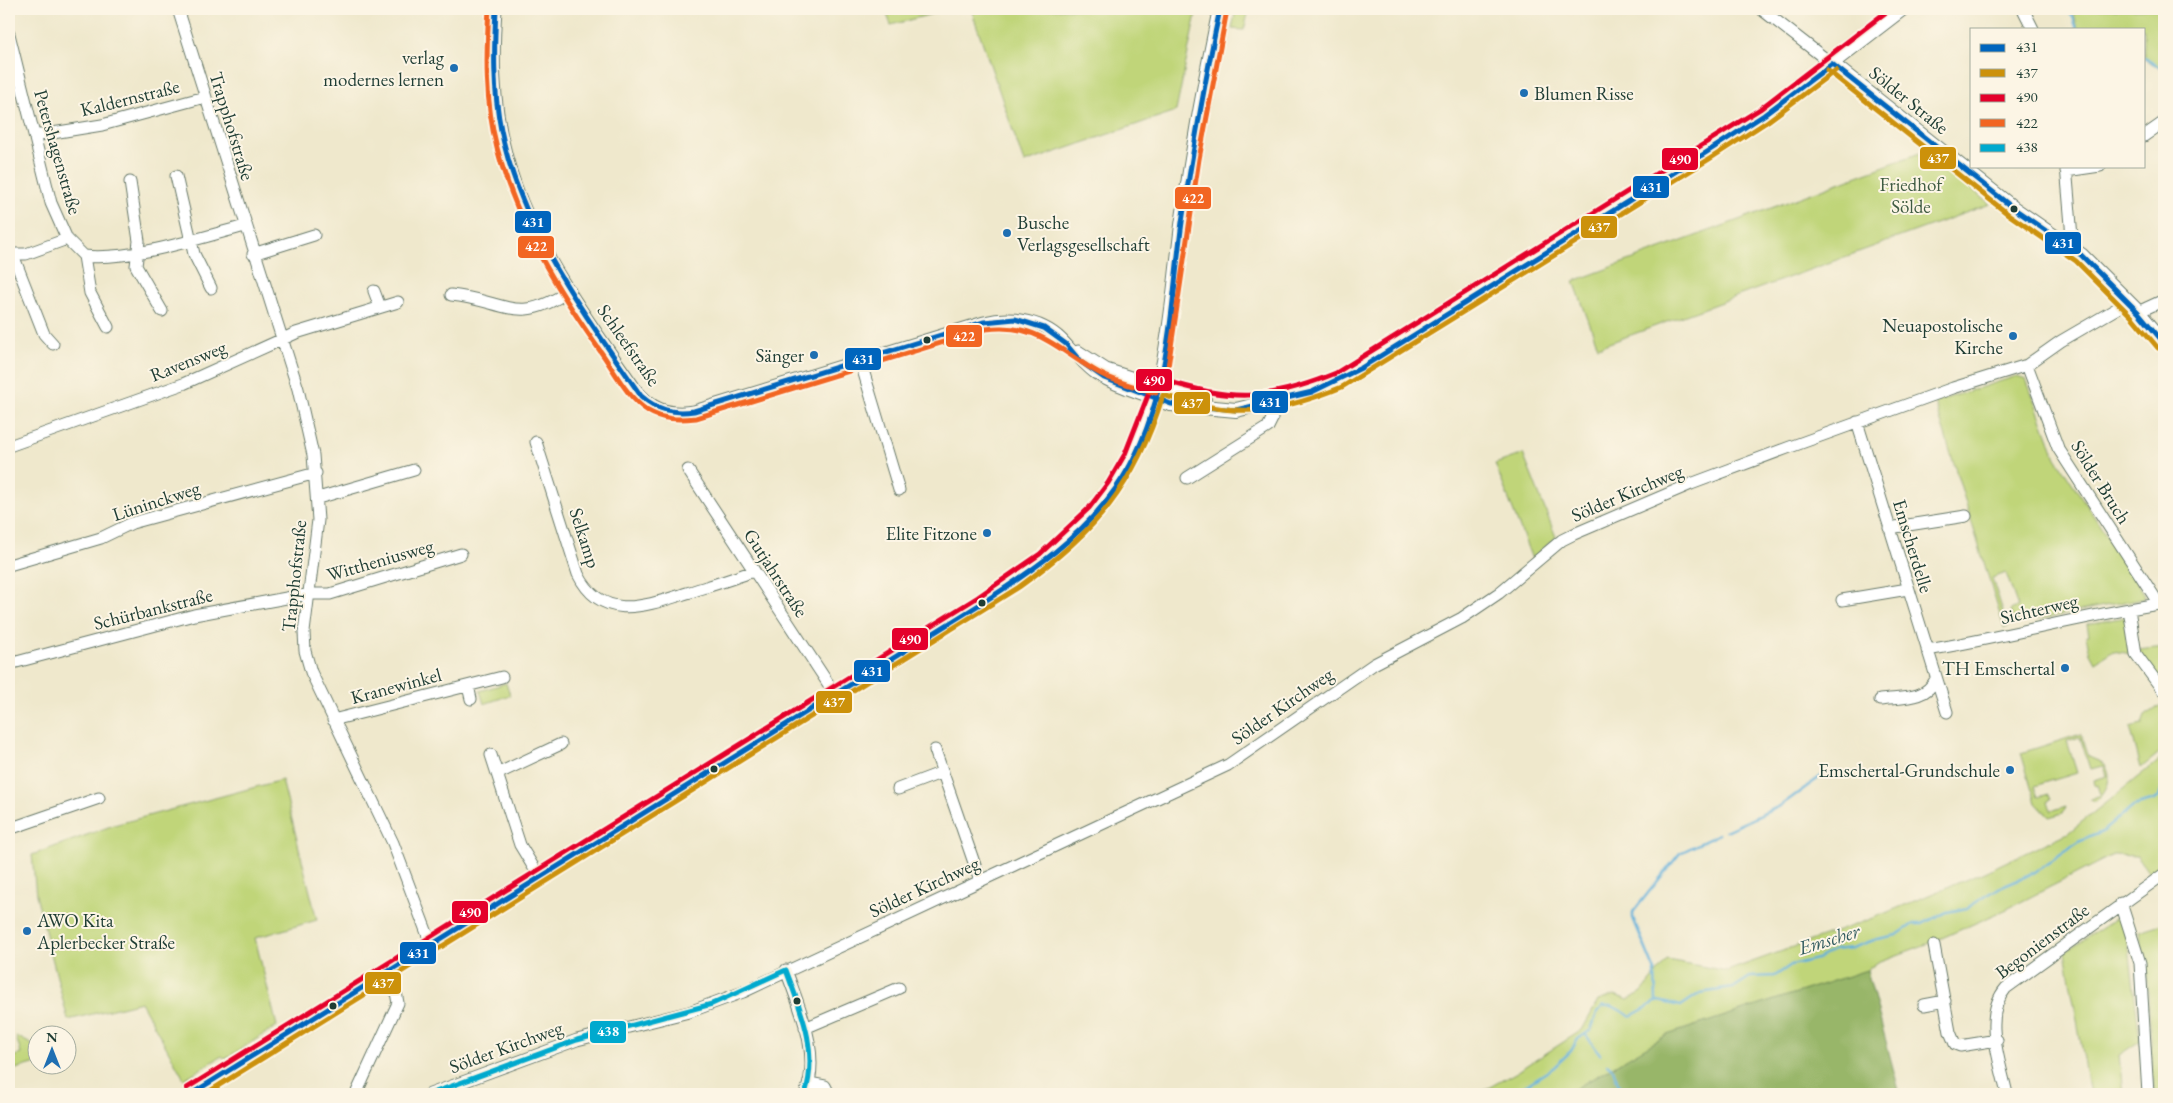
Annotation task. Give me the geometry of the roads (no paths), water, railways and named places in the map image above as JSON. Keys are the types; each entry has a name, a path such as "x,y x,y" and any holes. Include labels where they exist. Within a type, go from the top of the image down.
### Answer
{"main road":[{"path":"191,1094 1010,584 1068,541 1095,514 1130,466 1146,430 1157,392 1192,158 1220,9"},
{"path":"1157,392 1171,404 1236,410 1312,392 1361,368 1764,115 1902,9"},
{"name":"Sölder Straße","path":"1832,64 2013,208 2073,249 2133,307 2164,343"}],"street":[{"name":"Trapphofstraße","path":"178,9 253,254 304,412 316,473 318,498 318,520 304,632 305,651 311,672 393,843 431,944"},
{"name":"Schleefstraße","path":"496,9 495,85 498,118 510,169 534,230 570,290 642,396 664,411 677,413 694,411 1000,319 1015,319 1035,324 1054,334 1066,344 1081,362 1104,378 1157,392"},
{"path":"1761,9 1832,64"},
{"path":"2023,9 2032,28"},
{"name":"Petershagenstraße","path":"9,34 11,52 50,203 67,239 84,256"},
{"name":"Kaldernstraße","path":"34,136 102,125 205,97"},
{"path":"2146,135 2164,122"},
{"path":"2066,169 2073,249"},
{"path":"176,176 194,254 211,288"},
{"path":"130,182 139,241 136,266 162,311"},
{"path":"108,327 90,293 84,256 114,257 245,226"},
{"path":"253,254 314,235"},
{"path":"53,344 44,334 11,254 26,254 67,239"},
{"path":"451,295 517,311 548,304 570,290"},
{"path":"374,291 380,307"},
{"name":"Sölder Kirchweg","path":"430,1094 577,1040 712,1004 1228,765 1374,664 1462,618 1499,593 1562,540 1574,534 1691,484 1857,422 1953,388 2027,366 2061,342 2133,307 2164,300"},
{"name":"Ravensweg","path":"9,446 183,384 296,333 398,302"},
{"path":"860,360 899,490"},
{"name":"Sölder Bruch","path":"2027,366 2058,448 2162,604"},
{"path":"1187,478 1268,427 1272,419 1271,403"},
{"name":"Emscherdelle","path":"1857,422 1947,712"},
{"name":"Selkamp","path":"536,442 578,574 589,592 600,601 615,606 640,607 730,580 753,571"},
{"path":"318,498 414,470"},
{"name":"Gutjahrstraße","path":"688,470 835,694"},
{"name":"Lüninckweg","path":"9,565 101,538 132,523 316,473"},
{"path":"1889,528 1966,516"},
{"name":"Wittheniusweg","path":"308,594 330,594 461,554"},
{"path":"1842,600 1908,589"},
{"name":"Schürbankstraße","path":"9,664 194,615 308,594"},
{"name":"Sichterweg","path":"1927,650 2162,604"},
{"path":"2129,609 2136,654 2164,692"},
{"name":"Kranewinkel","path":"333,720 502,677"},
{"path":"1880,700 1925,694 1931,689 1936,679"},
{"name":"Kranewinkel","path":"468,686 471,699"},
{"path":"497,774 561,744"},
{"path":"935,750 980,880"},
{"path":"491,755 520,845 540,878"},
{"path":"898,789 943,772"},
{"path":"9,829 99,798"},
{"name":"Begonienstraße","path":"2007,1094 1993,1016 1997,1001 2006,988 2120,903 2164,874"},
{"path":"2120,903 2140,963 2148,1094"},
{"path":"1934,945 1944,1001 1955,1044 1960,1046 1997,1040"},
{"path":"786,970 805,1028 810,1052 809,1083 805,1094"},
{"path":"356,1094 398,1003 395,987 387,972"},
{"path":"805,1028 899,988"},
{"path":"1924,1005 1944,1001"},
{"path":"809,1083 825,1086 829,1094"}],"waterway":[{"path":"2065,9 2073,17 2077,28"},
{"path":"2146,59 2164,69"},
{"name":"Emscherdelle","path":"1726,831 1780,806 1827,772"},
{"name":"Emscher","path":"1512,1094 1553,1068 1571,1051 1578,1039 1591,1030 1597,1013 1603,1006 1612,1006 1631,1016 1658,1001 1681,1006 1700,993 1733,988 1750,977 1775,976 1791,965 1817,959 1834,950 1852,948 1877,939 1897,935 1913,924 1922,924 1947,912 1967,908 2002,886 2035,872 2078,842 2102,832 2133,806 2154,800 2159,796 2164,783"},
{"name":"Emscherdelle","path":"1656,1001 1655,971 1633,918 1633,912 1680,853 1719,834"},
{"path":"1586,1035 1600,1054"},
{"path":"1607,1064 1613,1069 1622,1094"}],"place":[{"name":"verlag modernes lernen","path":"454,68"},
{"name":"Blumen Risse","path":"1524,93"},
{"name":"Busche Verlagsgesellschaft","path":"1007,233"},
{"name":"Neuapostolische Kirche","path":"2013,336"},
{"name":"Sänger","path":"814,355"},
{"name":"Elite Fitzone","path":"987,533"},
{"name":"TH Emschertal","path":"2065,668"},
{"name":"Emschertal-Grundschule","path":"2010,770"},
{"name":"AWO Kita Aplerbecker Straße","path":"27,931"}],"park label":[{"name":"Friedhof Sölde","path":"1911,195"}]}
